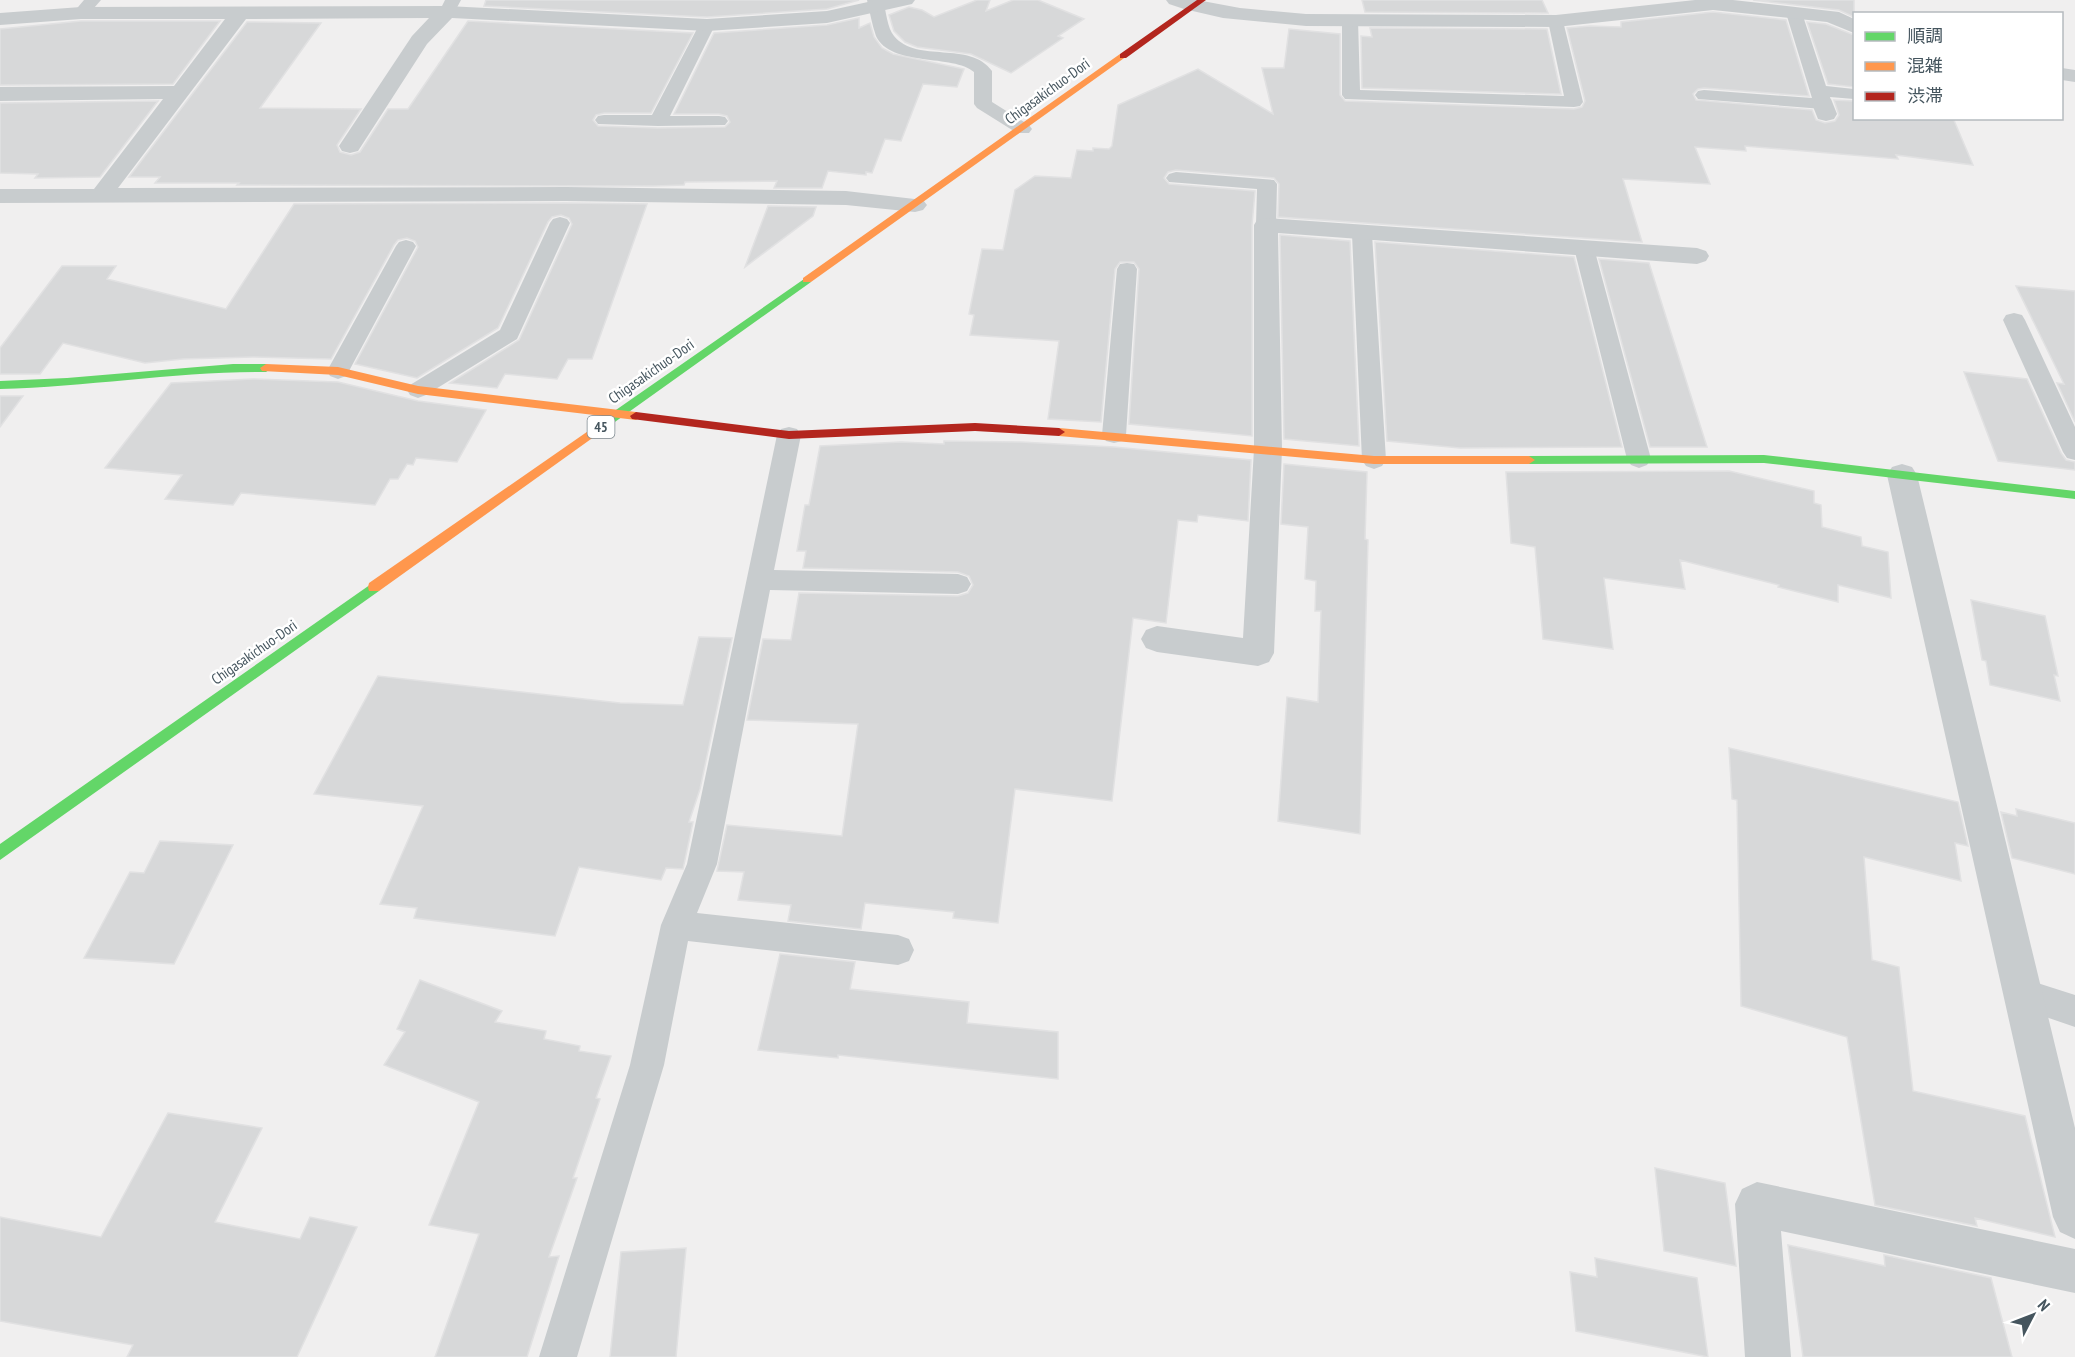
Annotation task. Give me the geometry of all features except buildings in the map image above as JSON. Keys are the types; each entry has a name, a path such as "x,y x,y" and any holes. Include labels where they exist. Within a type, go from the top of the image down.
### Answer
{"street":[{"path":"730,24 734,0"},
{"path":"0,19 87,7 241,12 450,6 707,26 797,21 875,3 905,0"},
{"path":"1191,2 1275,18 1556,21 1713,4 1832,16 1853,26"},
{"name":"Chigasakichuo-Dori","path":"0,853 1023,129 1191,2"},
{"path":"350,146 419,39 450,6"},
{"path":"101,195 241,12"},
{"path":"0,94 180,92"},
{"path":"0,196 741,196 846,198 915,205"},
{"path":"1157,639 1258,653 1268,449 1266,225 1362,234 1697,256"},
{"path":"0,385 41,385 183,370 254,368 338,371 418,390 789,435 975,427 1114,435 1374,460 1764,459 2075,495"},
{"path":"1902,475 2075,1217"},
{"path":"1768,1357 1757,1204 2075,1271"}],"lane":[{"path":"875,3 885,37 898,47 922,55 972,61 983,71 983,104 1023,129"},
{"path":"1794,13 1823,103"},
{"path":"1350,20 1352,95 1574,102 1556,21"},
{"path":"658,121 707,26"},
{"path":"1704,95 1823,103 1853,94"},
{"path":"604,120 719,121"},
{"path":"1176,178 1267,184 1266,225"},
{"path":"418,390 509,334 560,223"},
{"path":"1362,234 1374,460"},
{"path":"338,371 406,246"},
{"path":"1584,249 1639,459"},
{"path":"1114,435 1127,268"},
{"path":"2014,320 2075,452"},
{"path":"558,1357 647,1065 676,925 702,864 789,435"},
{"path":"759,580 958,584"},
{"path":"676,925 898,950"},
{"path":"2022,994 2075,1011"}],"traffic: fast":[{"path":"594,431 807,280"},
{"path":"0,385 67,382 199,369 266,368"},
{"path":"1529,460 1764,459 2075,495"},
{"path":"0,853 374,587"}],"traffic: slow":[{"path":"807,280 1123,56"},
{"path":"266,368 338,371 418,390 636,416"},
{"path":"374,587 594,431"},
{"path":"1059,432 1374,460 1529,460"}],"traffic: jam":[{"path":"1123,56 1202,0"},
{"path":"636,416 789,435 975,427 1059,432"}]}
